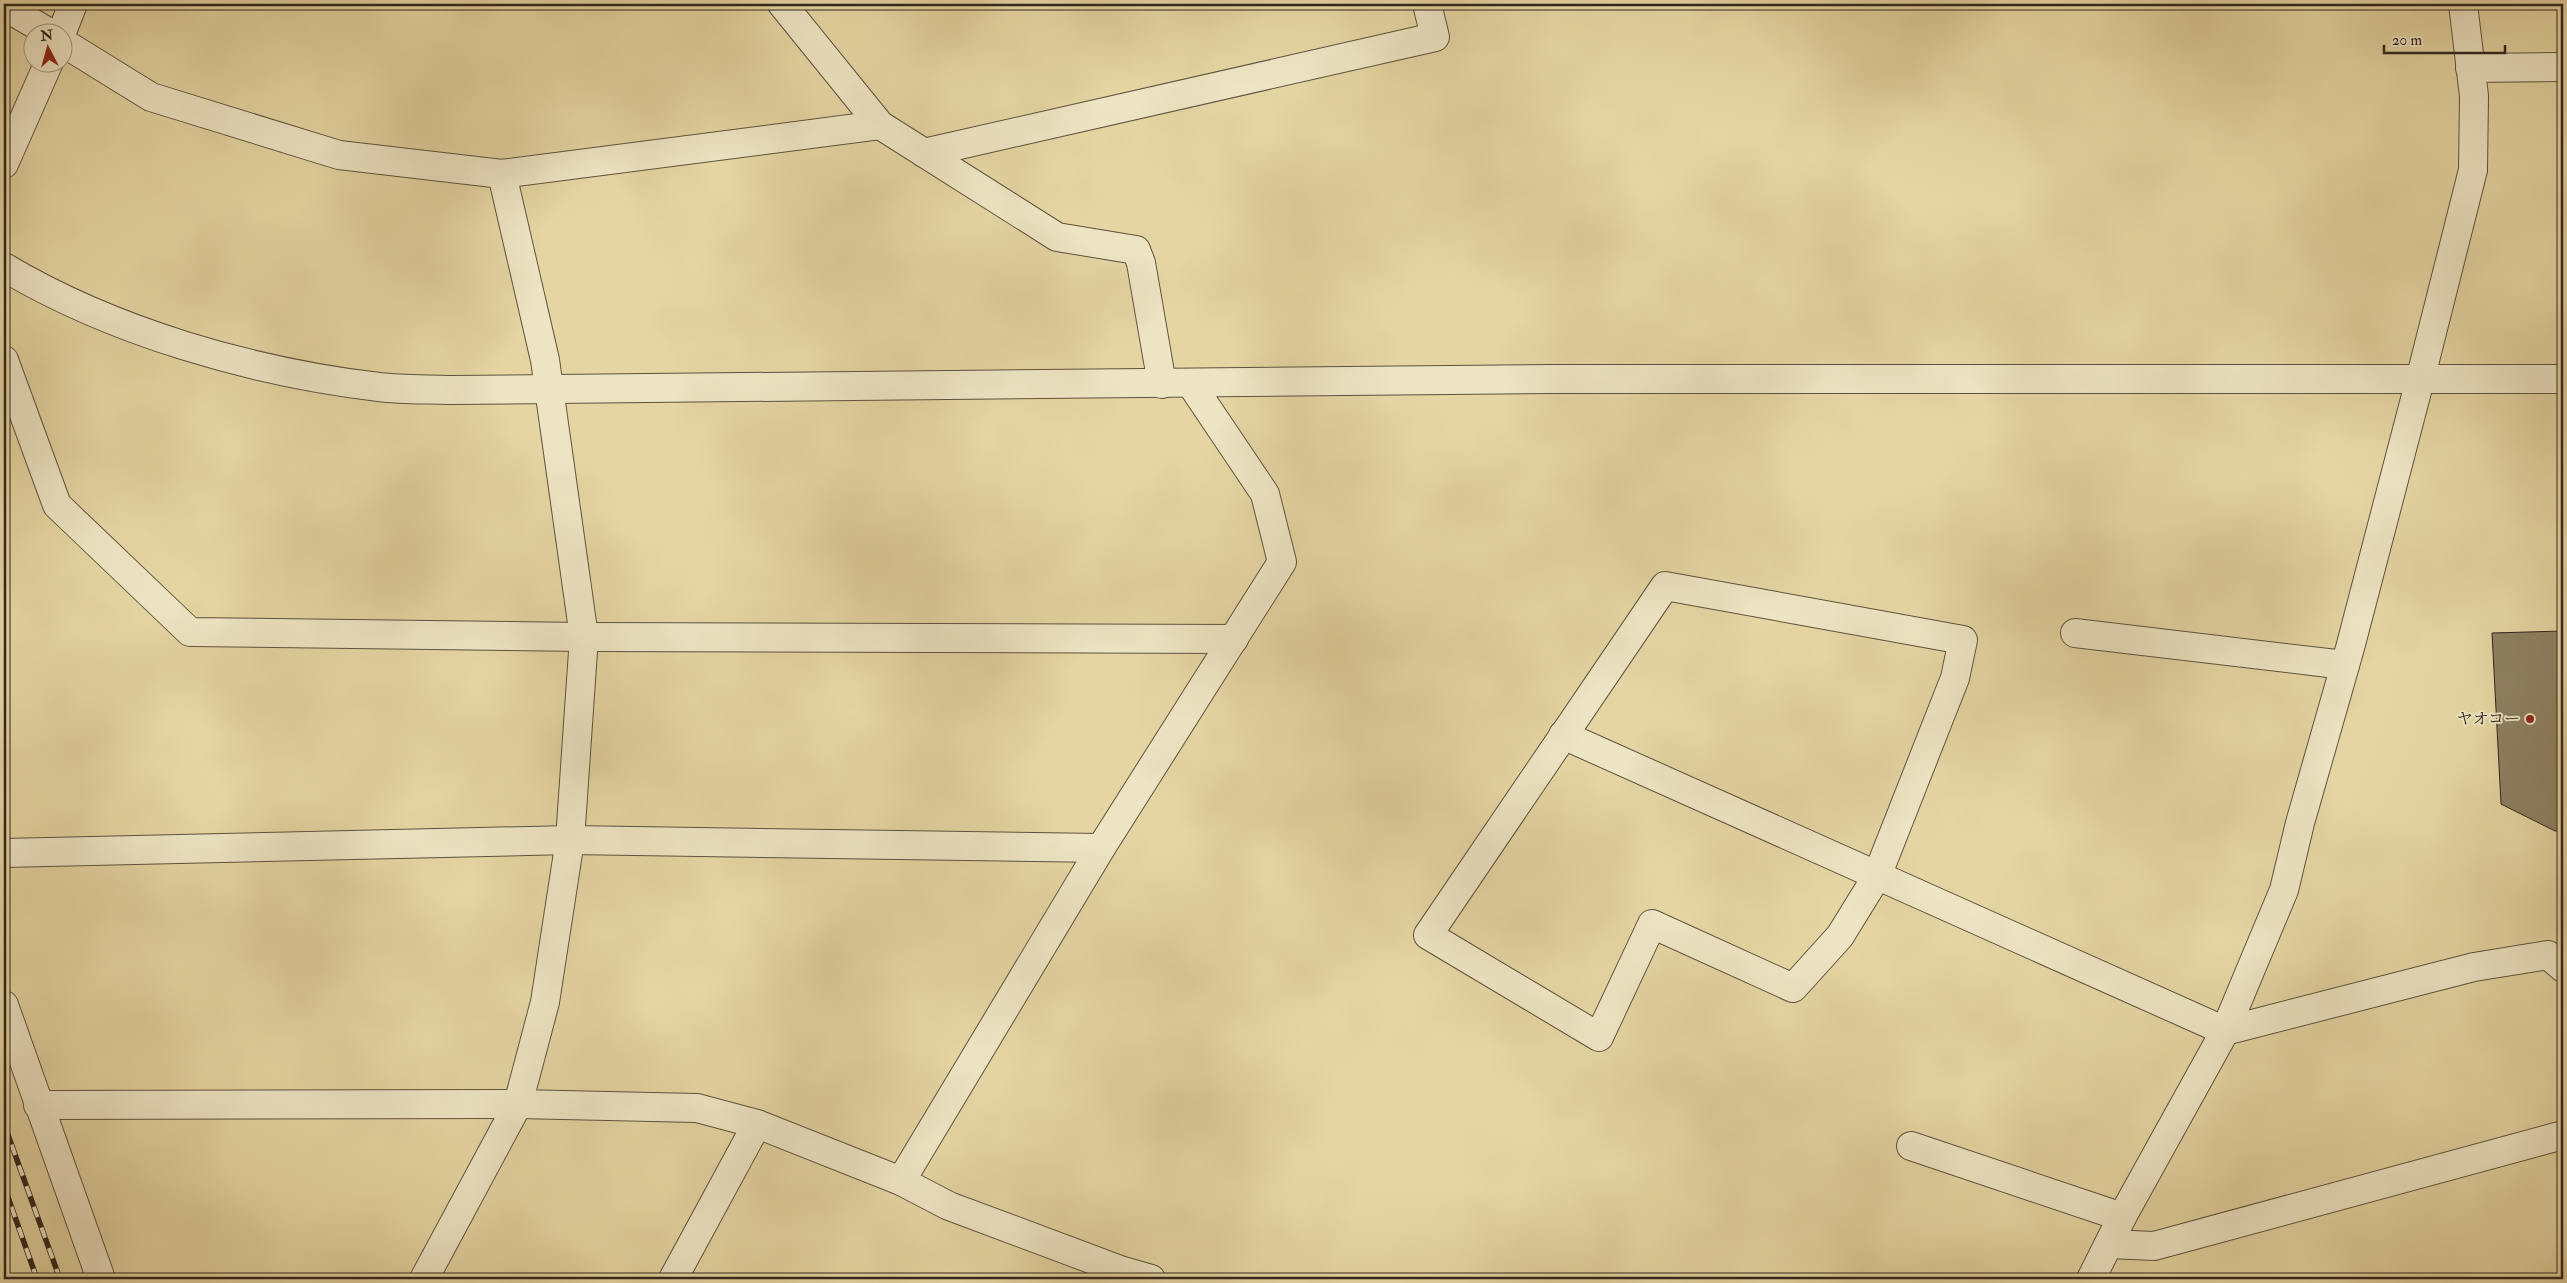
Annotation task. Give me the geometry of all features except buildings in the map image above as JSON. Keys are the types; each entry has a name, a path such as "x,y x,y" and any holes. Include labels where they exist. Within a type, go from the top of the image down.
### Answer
{"street":[{"path":"9,4 19,15 31,22"},
{"path":"66,22 74,4"},
{"path":"782,4 880,125 1057,237 1136,250 1142,263 1162,384"},
{"path":"924,153 1435,37 1427,4"},
{"path":"2091,1279 2122,1217 2225,1031 2284,890 2300,823 2345,665 2420,380 2473,170 2474,96 2463,4"},
{"path":"72,48 151,96 339,155 502,174 880,125"},
{"path":"2470,68 2563,67"},
{"path":"4,164 45,72"},
{"path":"424,1279 518,1104 545,1002 570,840 584,637 555,419 548,388 545,360 502,174"},
{"path":"4,267 78,306 115,321 240,361 297,374 380,387 451,390 1550,379 2563,379"},
{"path":"4,360 56,505 190,632 584,637 1234,639"},
{"path":"902,1180 1101,848 1282,562 1265,494 1191,384"},
{"path":"1665,586 1963,640 1955,678 1876,876 1840,936 1793,988 1652,924 1599,1037 1428,934 1665,586"},
{"path":"2075,633 2345,665"},
{"path":"1563,735 2225,1031 2474,967 2548,955 2563,968"},
{"path":"4,853 570,840 1101,848"},
{"path":"4,1005 101,1279"},
{"path":"38,1105 518,1104 697,1108 757,1124 902,1180 949,1206 1123,1271 1151,1279"},
{"path":"673,1279 757,1124"},
{"path":"2108,1244 2154,1246 2563,1135"},
{"path":"1912,1146 2122,1217"}],"railway":[{"path":"4,1124 60,1279"},
{"path":"4,1186 37,1279"}],"place":[{"name":"ヤオコー","path":"2530,719"}]}
